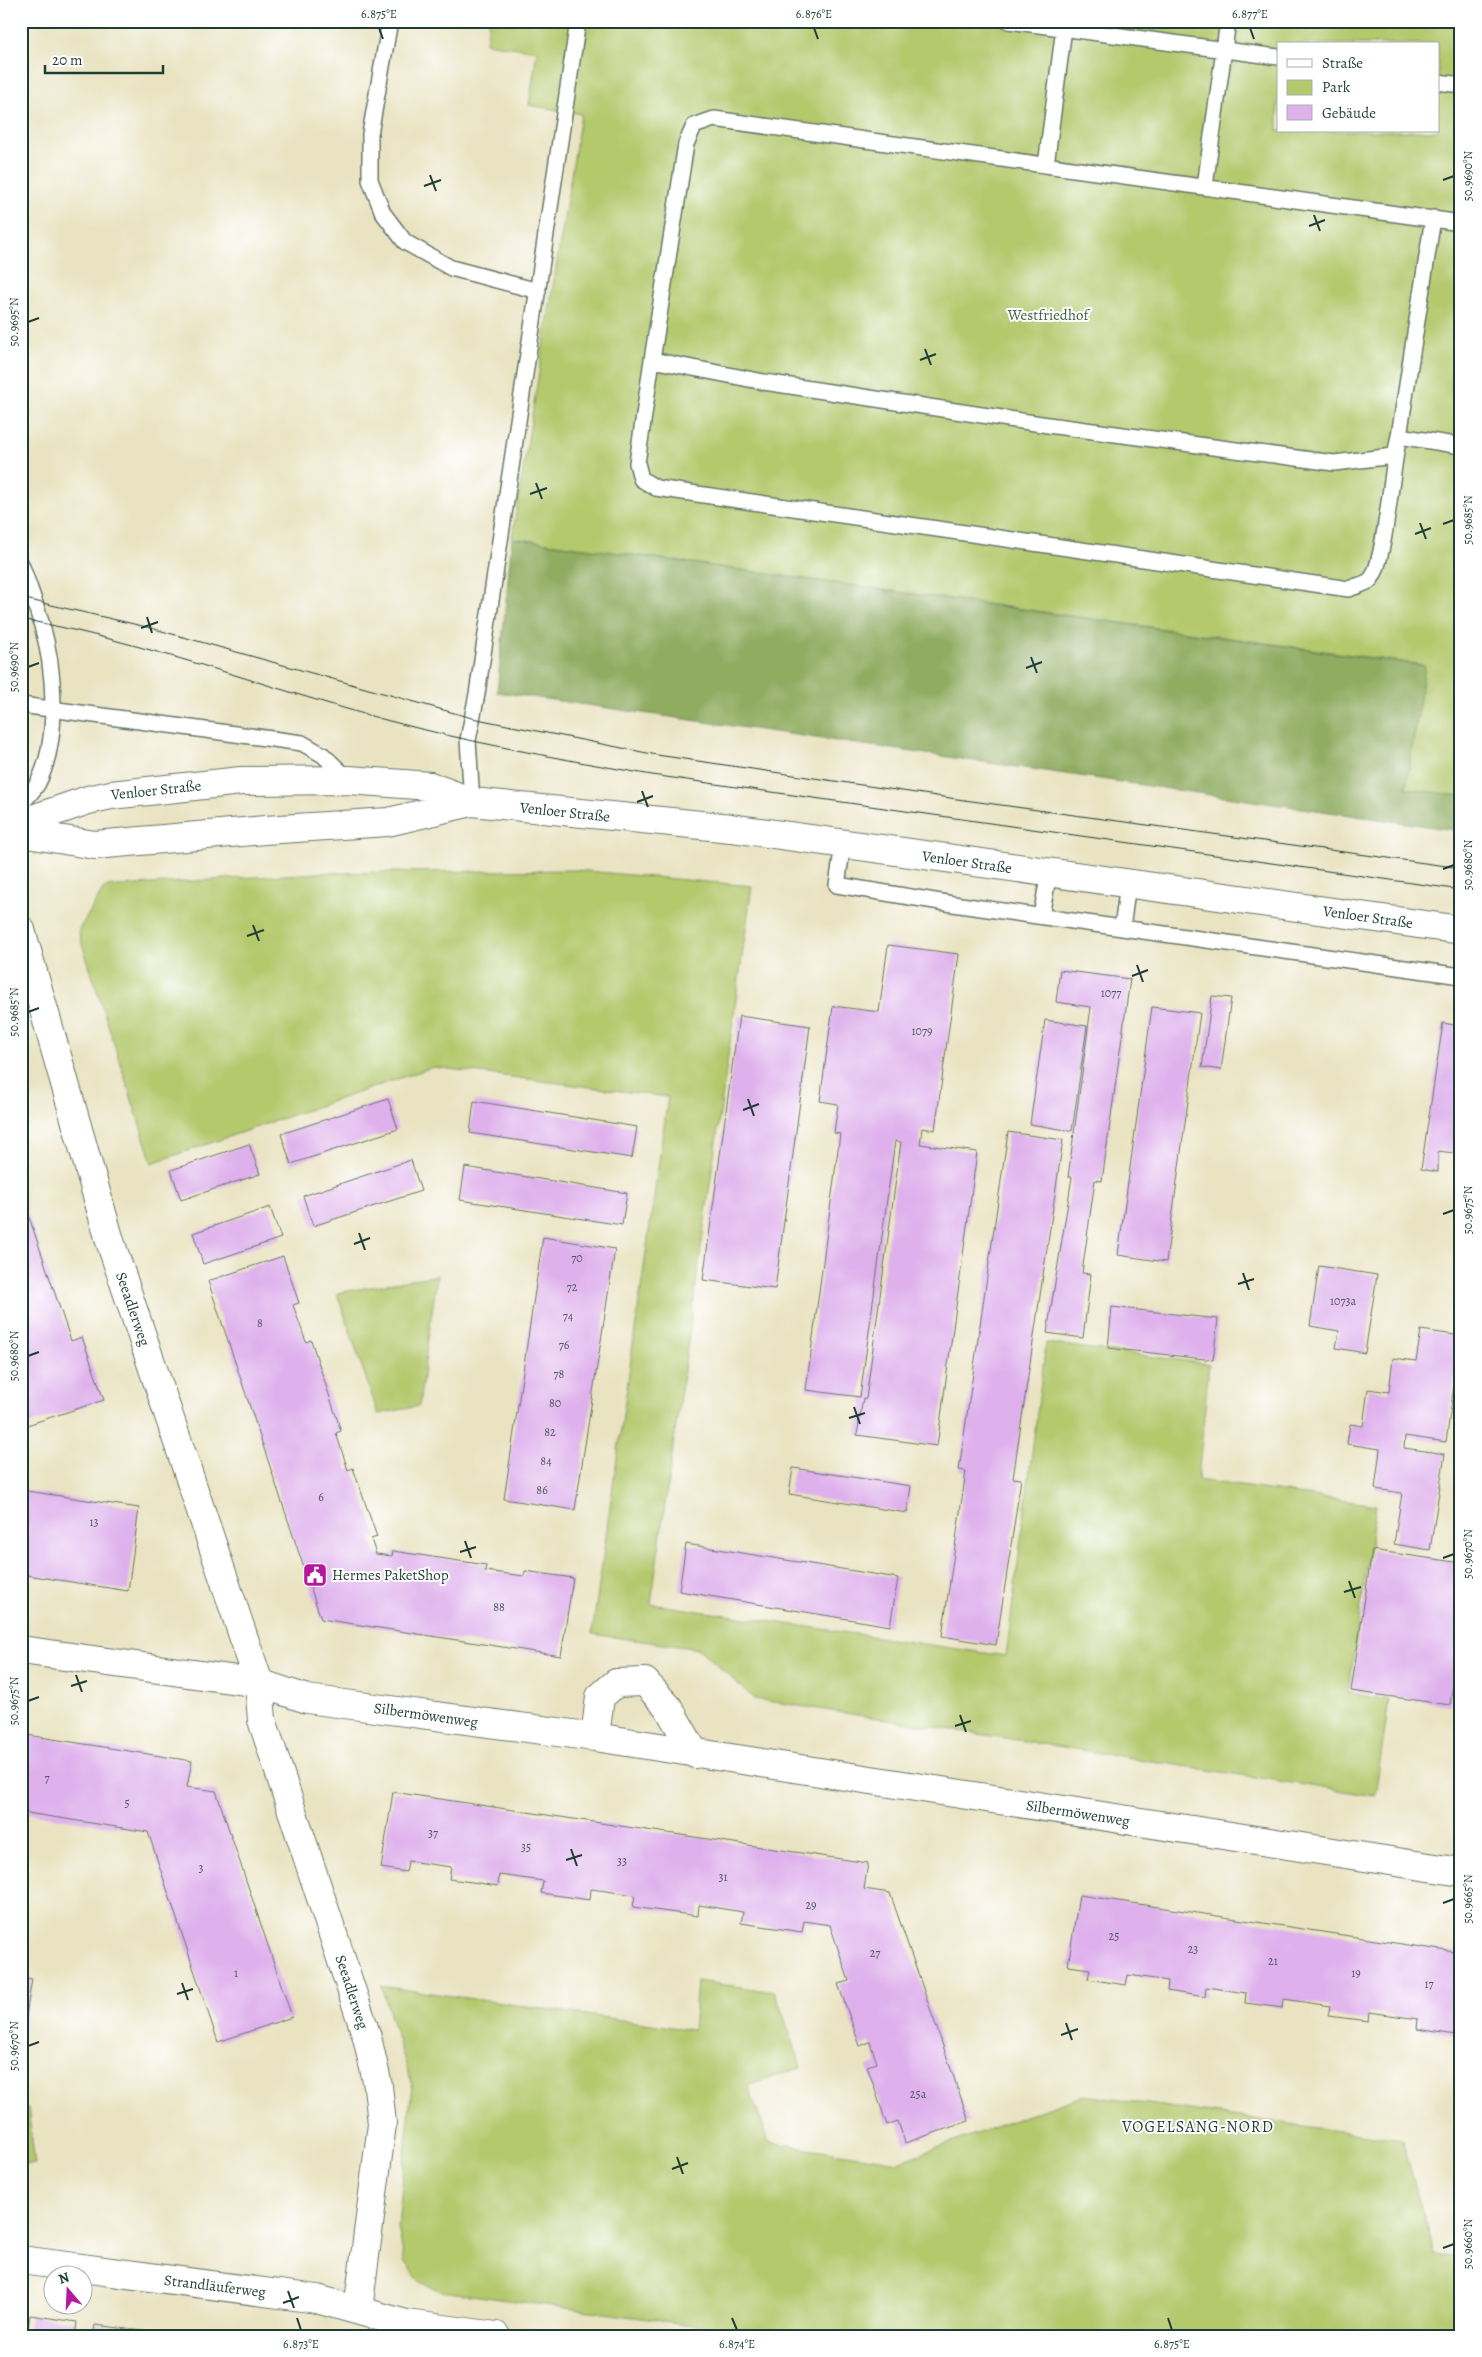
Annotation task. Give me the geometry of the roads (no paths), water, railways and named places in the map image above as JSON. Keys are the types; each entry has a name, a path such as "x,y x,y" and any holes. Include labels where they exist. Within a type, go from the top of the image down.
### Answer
{"street":[{"name":"Venloer Straße","path":"21,823 88,800 111,795 241,781 349,780 430,786 472,802 731,828 1461,930"},
{"name":"Venloer Straße","path":"21,833 95,845 265,830 388,822 472,802"},
{"name":"Seeadlerweg","path":"21,930 110,1241 259,1683 262,1720 367,2036 378,2086 382,2124 358,2310"},
{"path":"21,1650 259,1683"},
{"path":"595,1737 600,1697 616,1683 645,1682 668,1707 695,1754"},
{"name":"Silbermöwenweg","path":"259,1683 307,1699 595,1737 1461,1872"},
{"name":"Strandläuferweg","path":"21,2260 317,2299 406,2324 496,2336"}],"lane":[{"path":"390,21 370,134 370,180 383,213 405,242 451,268 538,291"},
{"path":"472,802 468,740 578,21"},
{"path":"1009,21 1277,57"},
{"path":"1205,186 1228,21"},
{"path":"1046,165 1064,28"},
{"path":"1440,82 1461,85"},
{"path":"1433,218 1400,436 1394,456 1380,560 1371,580 1349,589 656,488 641,479 637,463 686,144 694,126 714,119 1205,186 1433,218 1461,223"},
{"path":"652,360 764,382 1048,425 1315,461 1334,463 1394,456"},
{"path":"1400,436 1461,446"},
{"path":"21,564 41,622 47,650 53,709 53,729 48,757 37,784 21,804"},
{"path":"21,705 302,743 323,755 349,780"},
{"path":"843,844 837,885 1461,976"},
{"path":"1041,916 1049,873"},
{"path":"1122,928 1128,884"}],"tram line":[{"path":"21,598 151,628 472,718 657,755 957,799 1461,868"},
{"path":"21,619 158,652 382,719 449,736 550,757 652,775 1461,890"}],"place":[{"name":"Hermes PaketShop","path":"315,1575"}],"district":[{"name":"VOGELSANG-NORD","path":"1198,2127"}],"park label":[{"name":"Westfriedhof","path":"1048,315"}]}
